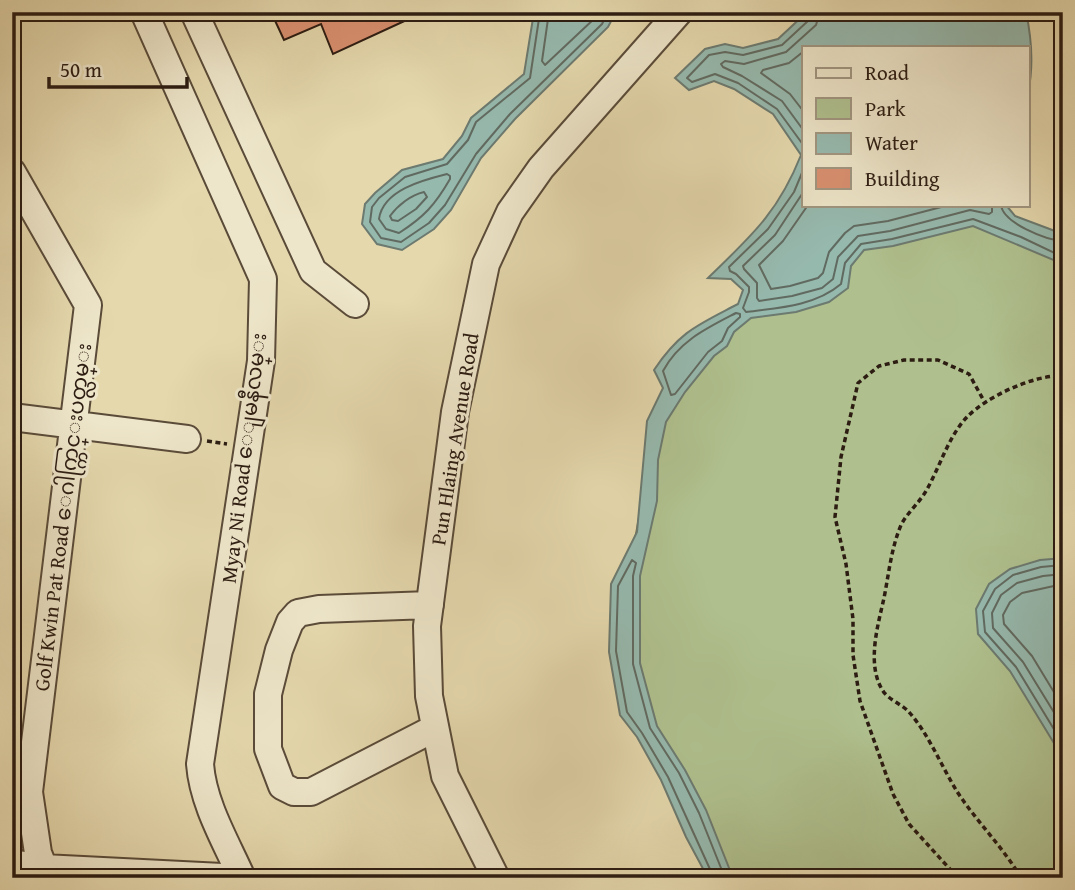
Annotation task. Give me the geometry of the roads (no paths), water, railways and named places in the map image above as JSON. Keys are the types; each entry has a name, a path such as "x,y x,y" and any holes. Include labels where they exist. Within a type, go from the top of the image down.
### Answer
{"street":[{"name":"Myay Ni Road ေျမနီလမ္း","path":"144,12 263,279 261,361 200,764 201,782 208,802 242,878"},
{"path":"194,12 313,271 355,304"},
{"name":"Pun Hlaing Avenue Road","path":"496,878 445,776 429,696 427,626 455,412 486,264 510,212 541,168 679,12"},
{"name":"Golf Kwin Pat Road ေဂါက္ကြင္းပတ္လမ္း","path":"12,172 88,305 29,792 38,853 46,873"},
{"path":"12,417 187,439"},
{"path":"430,605 298,613 290,622 279,650 268,694 268,749 282,786 294,792 311,792 435,728"},
{"path":"12,863 46,873 242,878"}],"water":[{"path":"534,12 616,12 608,27 515,119 481,158 451,210 434,229 402,250 377,244 362,224 365,204 402,170 443,159 462,136 471,118 524,74"},
{"path":"807,12 1026,12 1032,53 1030,79 1030,46 802,46 802,206 1007,206 1015,216 1063,234 1063,264 973,226 893,246 864,250 851,266 848,288 829,302 796,312 751,318 734,332 727,346 714,356 685,392 666,422 658,460 657,501 640,576 640,663 657,726 706,810 733,878 708,878 686,837 661,780 637,737 620,715 609,652 611,584 637,532 647,421 663,388 654,370 672,346 691,330 738,304 743,290 731,279 708,278 750,236 773,208 801,155 773,114 734,89 714,81 689,90 675,78 705,49 725,44 743,48 778,39"},
{"path":"1063,558 1063,758 1010,671 978,634 976,609 989,584 1010,569 1040,560"}]}
